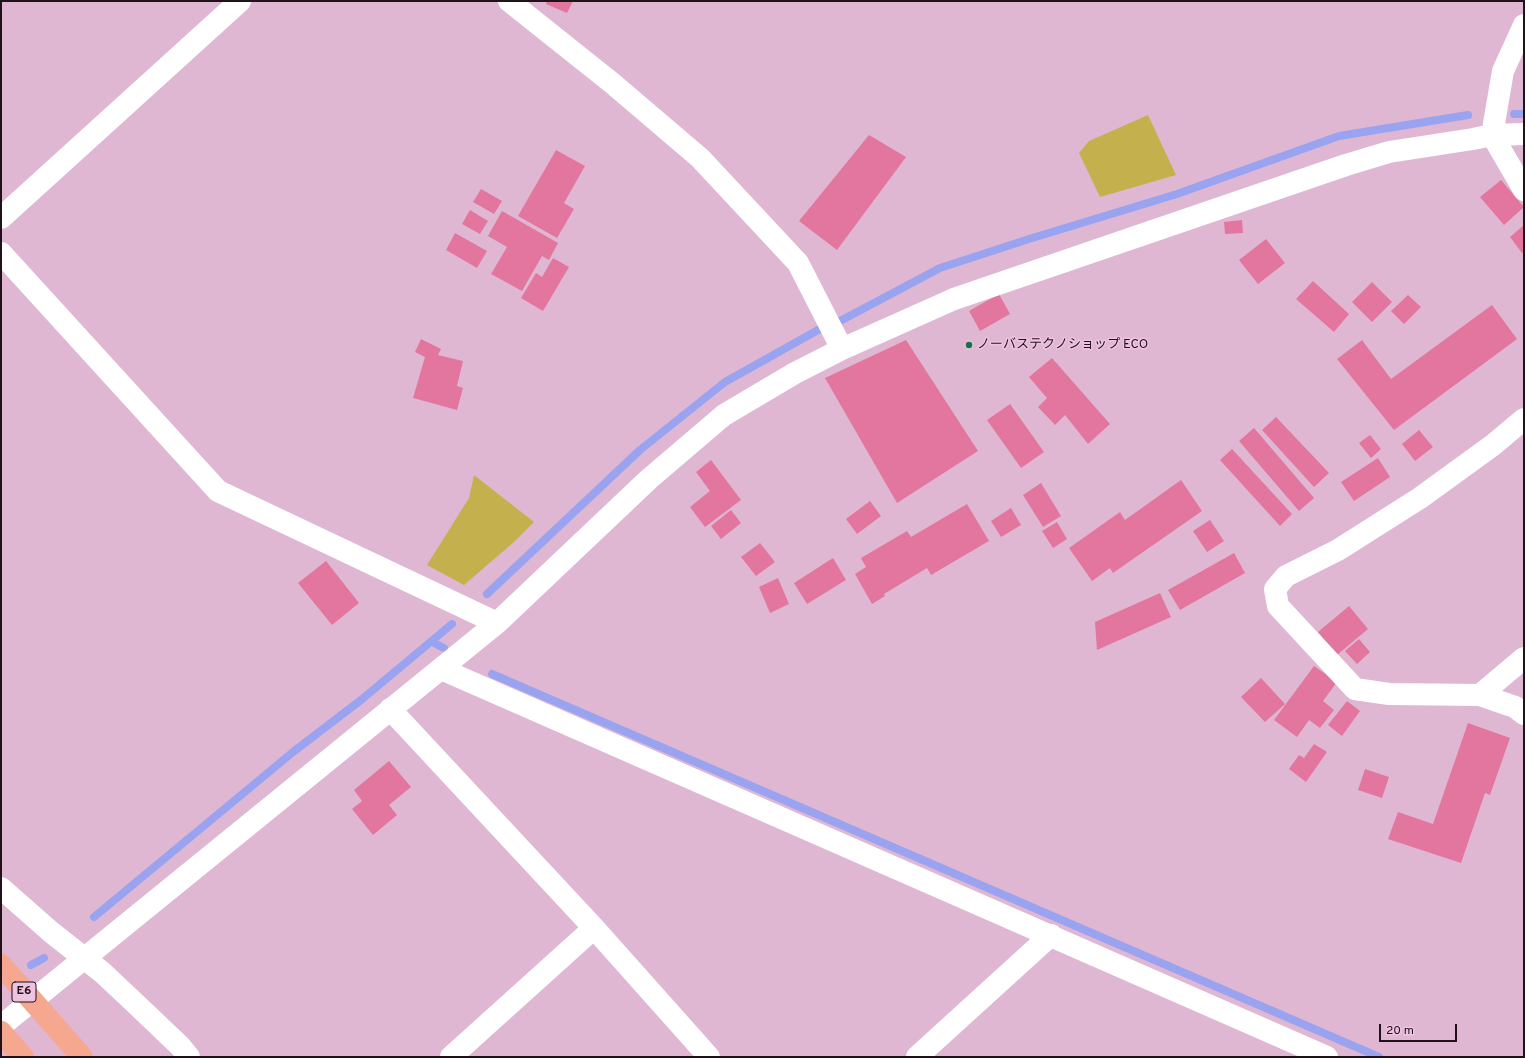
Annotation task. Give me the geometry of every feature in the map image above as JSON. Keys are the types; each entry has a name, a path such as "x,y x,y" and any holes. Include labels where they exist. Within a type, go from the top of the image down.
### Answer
{"highway":[{"name":"E6","path":"1,965 82,1057"}],"street":[{"path":"1,218 240,1"},
{"path":"509,1 612,83 700,158 798,263 839,344"},
{"path":"1524,25 1503,71 1492,135 1524,190"},
{"path":"1,1026 497,623 649,479 724,415 795,373 839,344 954,299 1346,165 1389,152 1492,135 1524,134"},
{"path":"1,253 218,491 497,623"},
{"path":"1524,419 1493,445 1420,498 1338,550 1286,576 1275,589 1278,606 1355,689 1389,694 1480,695 1515,707 1524,714"},
{"path":"1480,695 1524,658"},
{"path":"441,669 1327,1057"},
{"path":"390,709 594,928 709,1057"},
{"path":"1,888 51,932 85,958 138,1006 180,1046 189,1057"},
{"path":"450,1057 594,928"},
{"path":"917,1057 1051,935"}],"shaded area":[{"path":"1148,115 1176,175 1100,197 1079,153 1089,141"},
{"path":"474,475 534,522 514,542 464,585 427,565 469,498"}],"building":[{"path":"547,1 573,1 567,13 546,4"},
{"path":"869,135 906,157 837,250 799,221"},
{"path":"556,150 585,166 564,203 574,209 557,238 518,216"},
{"path":"1501,180 1524,207 1504,225 1480,197"},
{"path":"481,189 502,201 494,214 473,202"},
{"path":"470,210 488,221 480,234 462,224"},
{"path":"502,211 558,243 549,260 542,256 522,291 491,274 507,247 488,236"},
{"path":"1242,220 1243,233 1225,234 1224,222"},
{"path":"1524,225 1524,251 1522,253 1510,237"},
{"path":"455,233 487,251 477,268 446,250"},
{"path":"1266,239 1285,263 1258,284 1239,260"},
{"path":"553,258 569,267 543,311 521,298 536,273 542,277"},
{"path":"1313,281 1349,314 1334,332 1296,299"},
{"path":"1372,282 1392,302 1372,322 1352,302"},
{"path":"999,294 1010,314 980,331 969,311"},
{"path":"1408,295 1421,307 1404,324 1391,311"},
{"path":"1492,305 1517,339 1394,430 1337,359 1362,340 1391,379"},
{"path":"421,339 441,349 438,355 463,361 457,386 463,388 457,410 413,398 425,357 415,352"},
{"path":"906,340 978,451 897,503 825,378"},
{"path":"1052,358 1110,424 1088,444 1065,415 1055,425 1038,407 1047,398 1029,377"},
{"path":"1010,404 1044,452 1021,468 987,420"},
{"path":"1276,417 1329,473 1314,487 1262,430"},
{"path":"1254,428 1314,498 1299,511 1239,441"},
{"path":"1419,430 1433,447 1415,461 1402,444"},
{"path":"1370,435 1381,449 1371,458 1359,443"},
{"path":"1232,449 1292,514 1280,526 1220,460"},
{"path":"1378,458 1390,477 1354,501 1341,482"},
{"path":"711,460 741,500 705,527 690,507 710,491 696,472"},
{"path":"1181,480 1202,511 1113,573 1110,568 1092,581 1069,548 1120,512 1125,520"},
{"path":"1041,483 1061,516 1043,527 1023,495"},
{"path":"870,501 881,516 857,534 846,519"},
{"path":"967,504 989,541 931,575 927,568 884,594 885,596 872,604 855,574 866,567 861,558 907,531 911,537"},
{"path":"1011,508 1021,525 1001,537 991,521"},
{"path":"731,510 741,523 721,539 711,526"},
{"path":"1210,520 1224,541 1207,552 1193,531"},
{"path":"1057,522 1067,539 1053,548 1042,531"},
{"path":"760,543 775,562 756,576 741,557"},
{"path":"1234,553 1245,573 1180,610 1168,590"},
{"path":"833,558 846,580 807,604 794,583"},
{"path":"326,561 359,603 332,625 298,583"},
{"path":"778,578 789,604 770,613 759,587"},
{"path":"1160,593 1171,617 1097,650 1095,622"},
{"path":"1349,606 1368,629 1337,655 1318,632"},
{"path":"1359,639 1370,652 1357,664 1345,651"},
{"path":"1314,666 1337,682 1323,701 1334,710 1320,728 1309,720 1297,737 1274,720"},
{"path":"1261,678 1285,704 1265,722 1241,697"},
{"path":"1347,701 1360,711 1342,736 1328,725"},
{"path":"1468,723 1510,738 1490,795 1485,793 1461,863 1388,839 1398,812 1433,824"},
{"path":"1314,744 1327,752 1306,782 1289,769 1299,755 1304,758"},
{"path":"389,761 411,787 389,805 397,815 373,835 352,809 362,801 354,790"},
{"path":"1365,769 1389,777 1382,798 1358,790"}],"waterway":[{"path":"1514,114 1524,114"},
{"path":"487,594 640,450 725,382 818,330 840,321 940,268 1177,194 1339,136 1468,115"},
{"path":"94,917 293,752 361,700 452,624"},
{"path":"432,642 444,648"},
{"path":"492,674 1379,1057"},
{"path":"31,965 44,958"}],"place":[{"name":"ノーバステクノショップ ECO","path":"969,345"}]}
